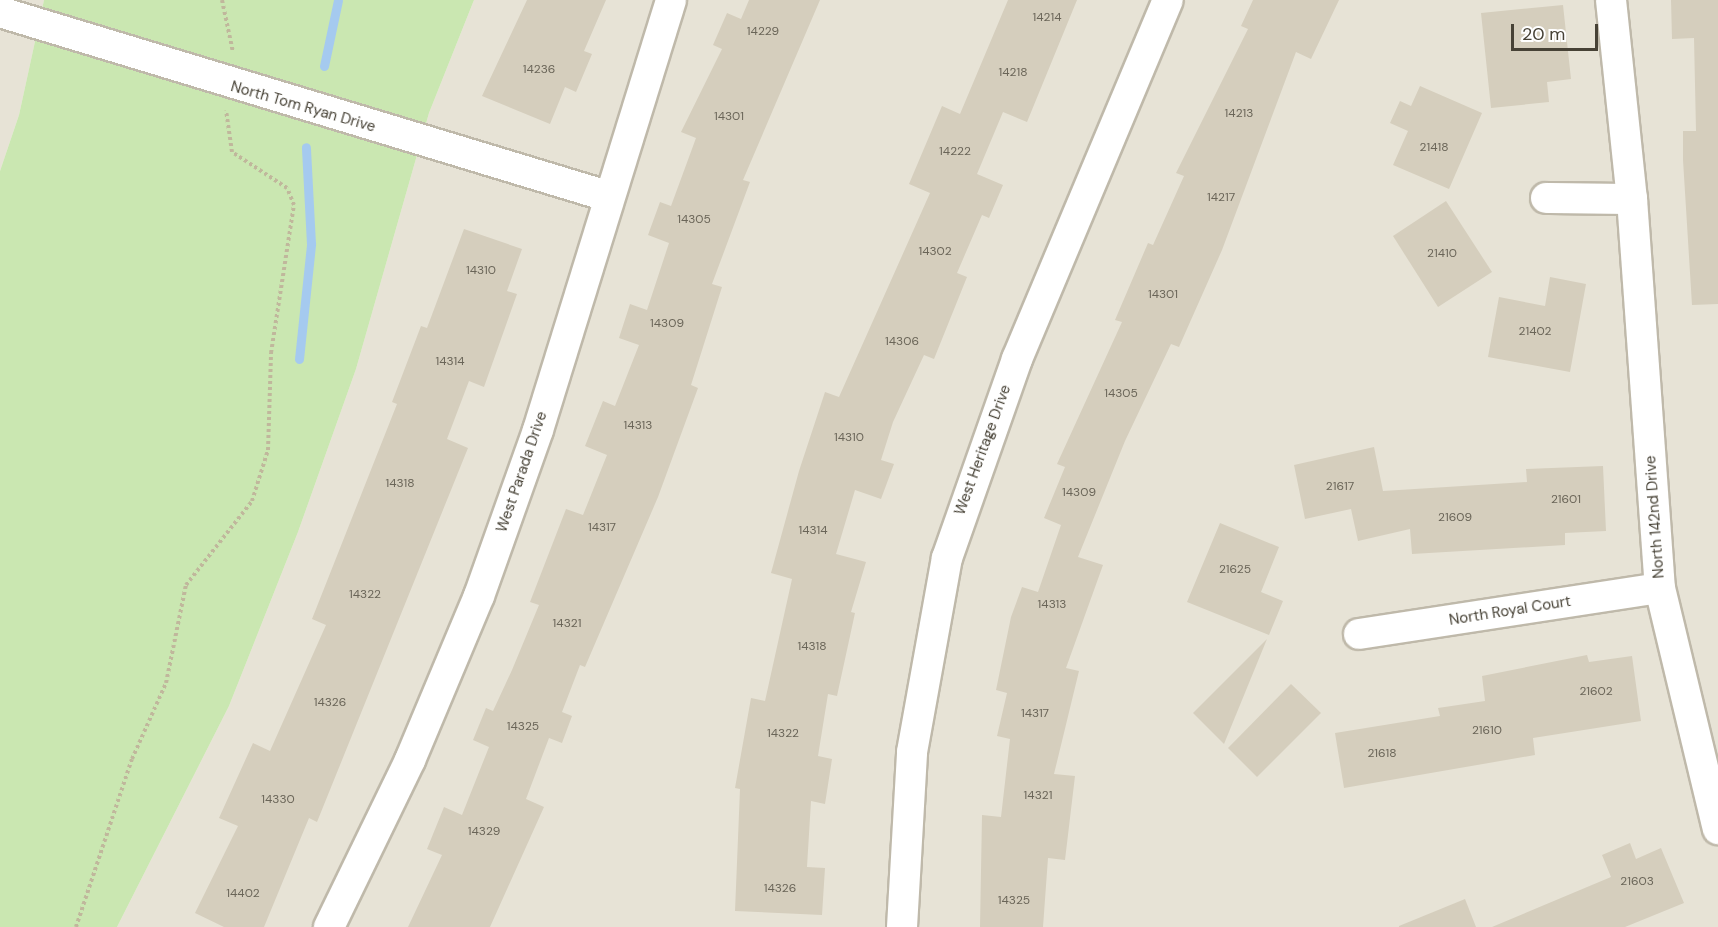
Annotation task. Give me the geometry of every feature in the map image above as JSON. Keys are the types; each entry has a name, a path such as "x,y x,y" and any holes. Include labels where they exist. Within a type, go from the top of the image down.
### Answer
{"street":[{"name":"West Parada Drive","path":"329,927 410,760 479,597 538,430 607,196 671,0"},
{"name":"West Heritage Drive","path":"902,927 912,752 955,528 1017,359 1168,0"},
{"name":"North 142nd Drive","path":"1611,0 1632,199 1660,588 1718,829"},
{"name":"North Tom Ryan Drive","path":"0,12 228,85 607,196"},
{"path":"1546,198 1632,199"},
{"name":"North Royal Court","path":"1359,634 1660,588"}],"path":[{"path":"76,927 132,759 166,683 186,585 252,501 268,450 271,353 294,205 286,188 232,152 226,115 233,49 222,0"}],"shaded area":[{"path":"0,0 44,0 19,115 0,171"},
{"path":"474,0 1718,0 1718,927 117,927 229,706 298,532 356,369 429,113"}],"green space":[{"path":"44,0 474,0 429,113 356,369 298,532 229,706 117,927 0,927 0,171 19,115"}],"building":[{"path":"527,0 606,0 584,51 592,54 576,92 565,87 550,124 482,96"},
{"path":"749,0 820,0 743,180 750,182 712,284 722,287 691,385 698,388 658,497 585,667 580,665 562,712 572,716 562,743 549,738 526,799 544,807 490,927 408,927 442,855 427,849 444,807 462,815 489,747 473,740 486,708 493,711 539,605 530,602 566,509 583,515 607,455 585,446 603,401 615,406 639,345 619,338 630,304 647,310 669,243 648,235 660,202 671,206 696,138 681,132 722,49 713,45 727,13 741,19"},
{"path":"1008,0 1077,0 1027,122 1003,112 977,174 1003,185 989,218 982,215 957,273 967,277 934,359 924,355 893,422 881,460 894,464 881,499 855,490 836,554 866,562 851,612 855,613 837,696 828,694 818,756 832,759 825,804 811,801 807,867 825,868 822,915 735,911 740,789 735,788 751,698 765,701 792,579 771,573 799,471 825,392 839,397 930,193 909,184 942,106 960,114"},
{"path":"1253,0 1339,0 1311,59 1296,52 1222,250 1179,347 1171,344 1125,441 1078,557 1103,565 1066,668 1079,671 1054,774 1075,776 1065,860 1048,858 1043,927 980,927 982,815 1001,817 1010,739 997,736 1007,693 996,690 1011,617 1022,587 1038,592 1061,525 1044,518 1065,467 1057,464 1122,322 1115,320 1148,243 1153,245 1184,176 1176,173 1248,29 1241,26"},
{"path":"1671,0 1718,0 1718,304 1692,305 1683,131 1696,131 1694,38 1672,39"},
{"path":"1563,5 1571,79 1547,82 1549,102 1491,108 1481,13"},
{"path":"1420,86 1482,113 1449,189 1393,165 1408,131 1390,123 1400,101 1411,106"},
{"path":"1446,201 1492,272 1438,307 1393,236"},
{"path":"464,229 522,249 507,291 517,294 484,387 469,381 447,439 468,448 317,822 309,818 264,927 224,927 195,913 238,826 219,818 253,743 270,751 326,625 312,619 397,404 392,402 421,326 427,328"},
{"path":"1550,277 1586,284 1570,372 1488,357 1499,297 1545,306"},
{"path":"1374,447 1383,491 1527,482 1526,469 1603,466 1606,531 1565,533 1565,545 1412,554 1410,529 1358,541 1351,509 1305,519 1294,465"},
{"path":"1220,523 1279,547 1261,592 1283,601 1269,635 1187,602"},
{"path":"1267,639 1224,744 1193,713"},
{"path":"1587,655 1589,662 1632,656 1641,721 1533,738 1535,755 1344,788 1335,733 1440,716 1438,708 1485,701 1482,676"},
{"path":"1291,684 1321,713 1257,777 1228,748"},
{"path":"1630,843 1636,859 1661,848 1684,903 1625,927 1492,927 1611,877 1602,855"},
{"path":"1465,899 1476,927 1399,927 1399,926"}],"waterway":[{"path":"324,66 338,0"},
{"path":"299,359 311,244 306,147"}]}
